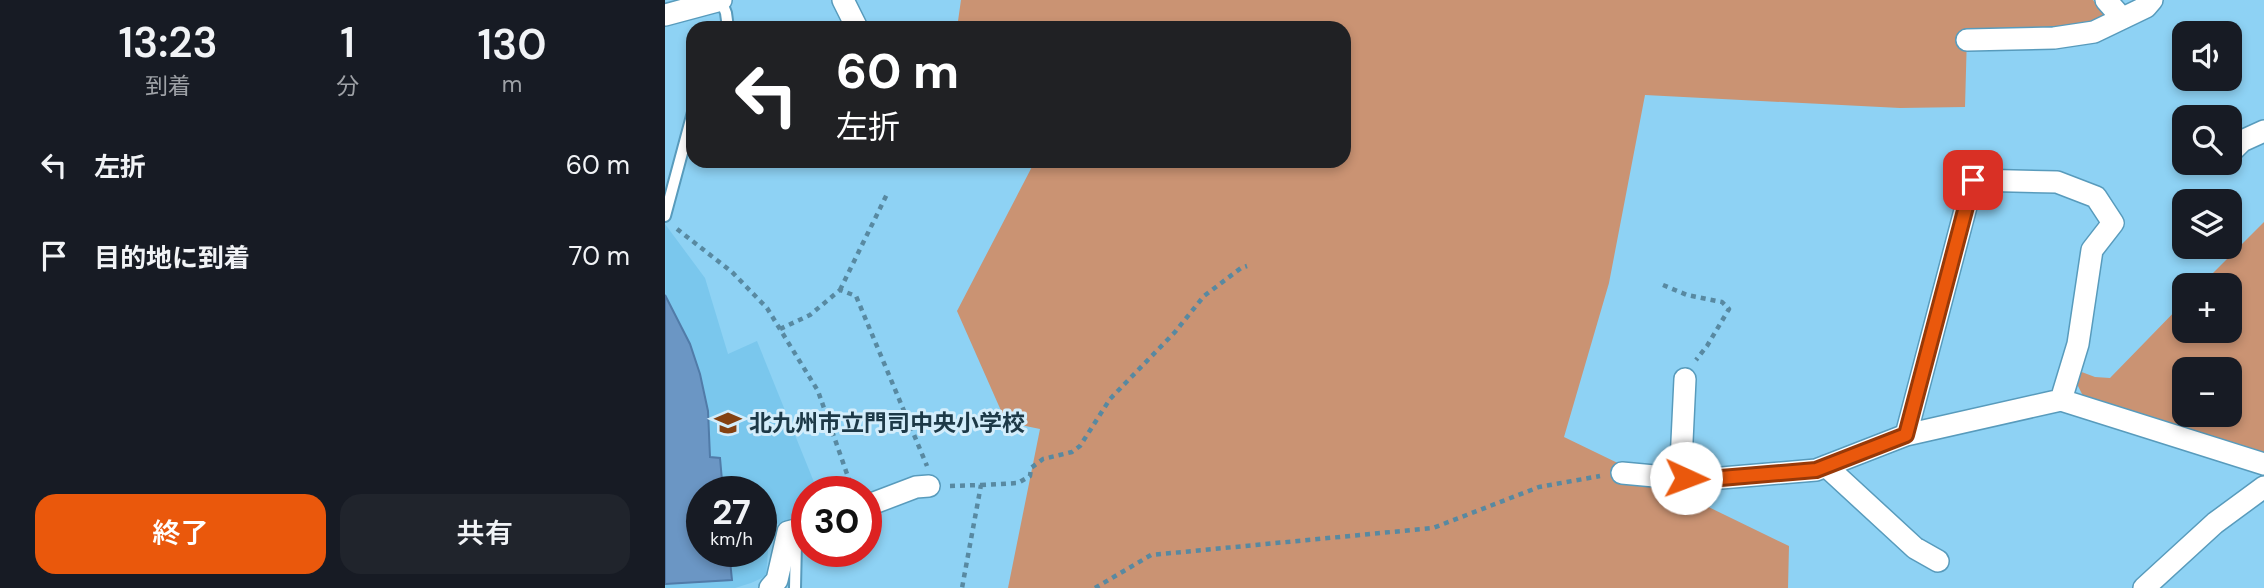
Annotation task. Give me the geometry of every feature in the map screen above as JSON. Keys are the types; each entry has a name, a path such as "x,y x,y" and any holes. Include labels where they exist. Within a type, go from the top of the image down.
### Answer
{"street":[{"path":"665,15 721,0"},
{"path":"843,0 854,21"},
{"path":"2106,0 2121,18"},
{"path":"1967,40 2073,36 2094,32 2145,7 2153,0"},
{"path":"2242,141 2264,131"},
{"path":"1906,435 1973,180 2057,182 2096,197 2113,223 2092,250 2078,344 2061,400"},
{"path":"1685,379 1681,462 1686,478"},
{"path":"1622,473 1697,480 1816,470 1906,435 2061,400 2264,464"},
{"path":"1826,466 1915,548 1938,561"},
{"path":"882,500 915,487 932,486"},
{"path":"2144,588 2215,523 2264,486"},
{"path":"770,588 777,580 788,533 791,532"}],"lane":[{"path":"721,0 727,21"},
{"path":"665,216 686,138"},
{"path":"795,567 795,588"}],"path":[{"path":"780,329 810,315 840,290 887,194"},
{"path":"677,229 732,272 767,308 818,391 847,476"},
{"path":"840,290 856,296 932,486 1018,483 1030,476 1031,468 1043,459 1072,452 1080,446 1110,399 1175,332 1204,296 1247,266"},
{"path":"1663,285 1687,295 1722,302 1729,309 1685,379"},
{"path":"1095,588 1151,555 1433,528 1539,486 1622,473"},
{"path":"962,588 981,485"}],"shaded area":[{"path":"961,0 2093,0 2107,17 2092,26 1967,35 1965,107 1900,108 1645,95 1609,283 1564,437 1789,546 1788,588 1008,588 1040,429 1006,422 957,311 1031,168 1351,168 1351,21 958,21"},
{"path":"2264,222 2264,460 2086,402 2076,382 2079,371 2095,377 2110,378 2172,314 2172,343 2242,343 2242,273 2213,273 2227,259 2242,259 2242,244"},
{"name":"北九州市立門司中央小学校","path":"665,224 705,278 728,354 757,341 812,476 791,476 791,520 777,524 777,476 686,476 686,567 767,567 766,576 735,588 665,588"}],"building":[{"path":"665,295 690,344 700,374 708,411 710,457 720,458 722,476 686,476 686,567 731,567 732,580 665,584"}],"place":[{"name":"北九州市立門司中央小学校","path":"728,423"}],"route":[{"path":"1686,478 1735,478 1816,470 1906,435 1973,180"}]}
